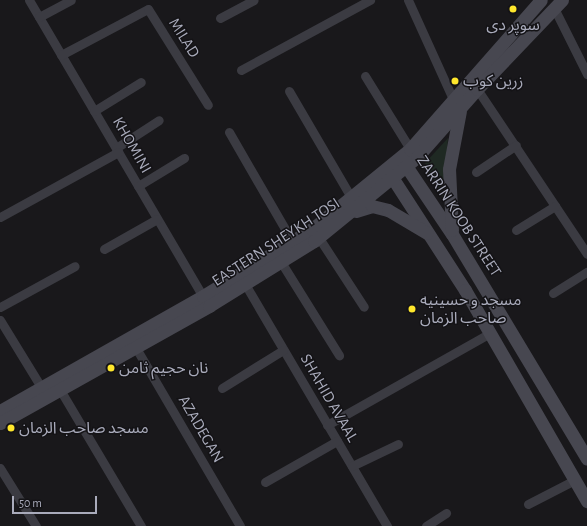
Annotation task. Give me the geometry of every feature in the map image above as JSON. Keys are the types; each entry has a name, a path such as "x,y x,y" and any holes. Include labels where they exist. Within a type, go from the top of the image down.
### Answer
{"main road":[{"name":"EASTERN SHEYKH TOSI","path":"0,423 59,388 136,348 292,241 351,197 390,173 404,162 457,104 541,0"},
{"name":"EASTERN SHEYKH TOSI","path":"404,162 410,148 457,104 477,89 558,4"},
{"path":"452,234 449,169 457,104"},
{"name":"ZARRIN KOOB STREET","path":"404,162 452,234 587,459"},
{"name":"EASTERN SHEYKH TOSI","path":"0,411 41,387 206,301 245,284 319,238 352,212 390,173"},
{"path":"390,173 442,253 587,501"},
{"path":"352,212 372,206 388,210 431,235"},
{"path":"442,253 446,245 451,244 459,246"}],"street":[{"name":"KHOMINI","path":"29,0 206,301"},
{"path":"39,17 71,0"},
{"path":"220,18 254,0"},
{"path":"241,70 370,0"},
{"path":"408,0 457,104"},
{"path":"558,4 587,74"},
{"name":"MILAD","path":"61,55 148,9 208,105"},
{"path":"365,76 410,148"},
{"path":"94,111 141,82"},
{"path":"477,89 516,145 587,254"},
{"path":"289,91 351,197"},
{"path":"0,217 117,150 160,120"},
{"path":"229,132 292,241"},
{"path":"476,172 516,145"},
{"path":"138,186 184,158"},
{"path":"516,230 555,206"},
{"path":"104,249 157,219"},
{"path":"319,238 364,307"},
{"path":"281,262 339,356"},
{"path":"0,308 75,266"},
{"path":"554,293 587,272"},
{"name":"SHAHID AVAAL","path":"245,284 387,526"},
{"path":"0,320 41,387"},
{"path":"327,424 490,333"},
{"name":"AZADEGAN","path":"136,348 240,526"},
{"path":"222,388 283,350"},
{"path":"59,388 141,526"},
{"path":"265,482 337,441"},
{"path":"352,466 398,444"},
{"path":"0,468 36,526"},
{"path":"528,504 575,480"},
{"path":"426,526 446,513"}],"shaded area":[{"path":"448,138 443,199 425,163"}],"place":[{"name":"سوپر دی","path":"513,9"},
{"name":"زرین کوب","path":"455,81"},
{"name":"مسجد و حسینیه صاحب الزمان","path":"412,309"},
{"name":"نان حجیم ثامن","path":"111,368"},
{"name":"مسجد صاحب الزمان","path":"11,428"}]}
